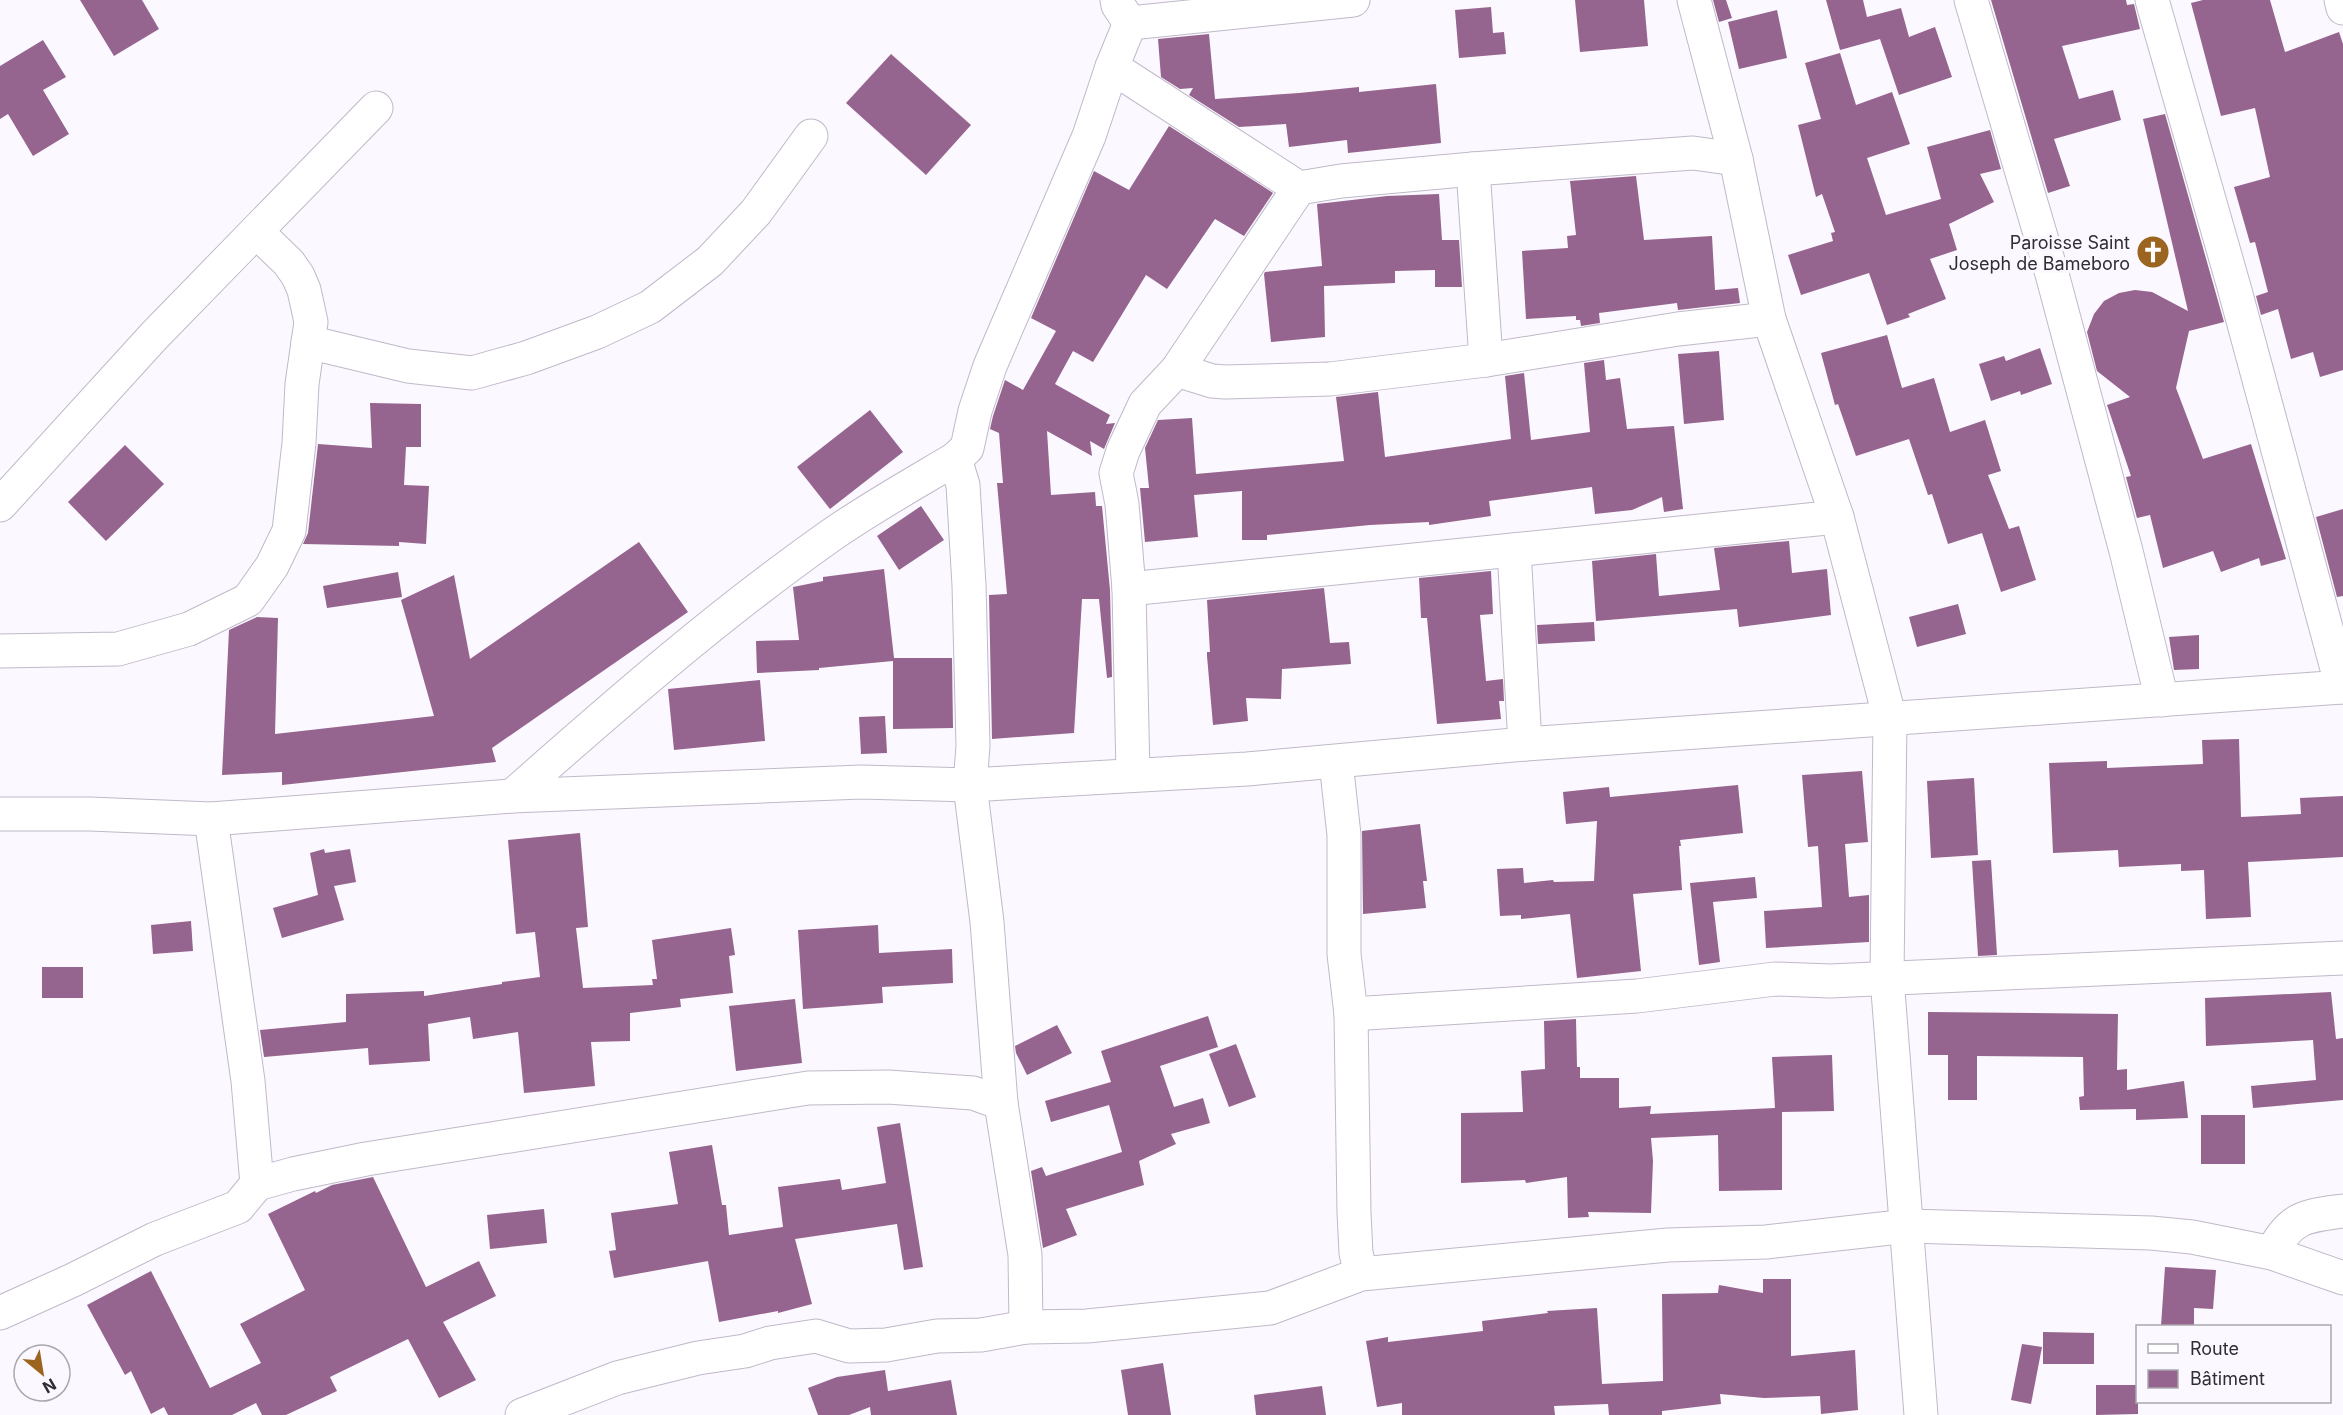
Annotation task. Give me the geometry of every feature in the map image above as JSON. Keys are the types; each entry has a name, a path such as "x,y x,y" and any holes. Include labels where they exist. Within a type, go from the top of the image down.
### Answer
{"street":[{"path":"512,796 641,682 740,602 832,535 955,459 967,448 975,411 990,366 1089,136 1112,67 1124,11 1353,0"},
{"path":"1694,0 1736,159 1769,319 1837,517 1890,718 1887,978 1921,1415"},
{"path":"1971,0 2052,274 2126,551 2162,700"},
{"path":"0,814 90,814 211,819 512,796 861,782 970,784 1247,769 1524,744 2342,687 2231,276 2152,0"},
{"path":"2341,0 2343,8"},
{"path":"1112,67 1299,188 1341,181 1473,169 1693,153 1736,159"},
{"path":"0,504 154,336 376,108"},
{"path":"308,342 408,366 472,373 526,358 597,332 650,307 710,261 756,212 811,136"},
{"path":"1473,169 1486,360"},
{"path":"1133,774 1129,589 1122,504 1116,473 1123,450 1145,404 1177,370 1299,188"},
{"path":"0,651 117,649 189,629 248,600 272,566 290,531 299,443 302,384 311,322 304,290 288,263 256,232"},
{"path":"1177,370 1218,382 1318,379 1486,360 1678,329 1769,319"},
{"path":"955,459 963,485 969,585 973,746 970,784 987,922 1001,1103 1025,1256 1026,1328"},
{"path":"1129,589 1837,517"},
{"path":"1514,550 1524,744"},
{"path":"1336,762 1344,835 1344,954 1350,1014 1354,1213 1356,1253 1361,1274"},
{"path":"211,819 248,1081 257,1184"},
{"path":"1350,1014 1637,996 1775,979 1830,981 2343,958"},
{"path":"0,1313 155,1239 238,1207 257,1184 293,1174 366,1159 517,1136 671,1108 808,1088 888,1088 973,1093 1001,1103"},
{"path":"2272,1253 2281,1235 2292,1224 2314,1215 2343,1211"},
{"path":"522,1415 617,1378 698,1358 816,1336 849,1346 886,1345 937,1336 981,1335 1026,1328 1087,1326 1270,1308 1361,1274 1668,1245 1767,1242 1908,1226 2151,1233 2192,1237 2272,1253 2343,1278"}],"building":[{"path":"80,0 142,0 159,29 114,56"},
{"path":"1575,0 1644,0 1648,46 1580,52"},
{"path":"1713,0 1726,0 1732,18 1719,22"},
{"path":"1826,0 1863,0 1867,17 1901,8 1909,37 1935,27 1952,77 1899,95 1880,39 1840,50"},
{"path":"1991,0 2126,0 2127,5 2134,4 2140,29 2062,46 2079,99 2113,90 2121,120 2054,139 2070,186 2048,193"},
{"path":"2203,0 2270,0 2285,52 2339,32 2343,44 2343,370 2320,377 2313,352 2291,359 2278,309 2261,315 2256,296 2268,292 2255,242 2250,243 2234,187 2270,177 2255,108 2221,116 2191,3"},
{"path":"1491,7 1493,33 1504,32 1506,54 1459,58 1455,10"},
{"path":"1777,10 1787,58 1739,69 1728,22"},
{"path":"1209,34 1215,99 1359,87 1359,92 1436,84 1441,143 1348,153 1347,140 1289,147 1286,124 1239,127 1189,95 1193,88 1180,89 1161,77 1158,39"},
{"path":"43,40 66,77 43,90 69,134 33,156 8,114 0,119 0,66"},
{"path":"1840,53 1856,105 1892,92 1910,144 1867,158 1886,215 1941,199 1927,147 1990,130 2001,169 1980,174 1994,202 1949,224 1957,250 1930,259 1946,299 1908,314 1910,317 1887,325 1869,273 1801,295 1788,255 1833,241 1831,233 1835,232 1822,194 1816,197 1798,125 1821,119 1805,63"},
{"path":"891,54 971,125 926,175 846,103"},
{"path":"2165,114 2224,322 2189,331 2176,388 2203,459 2251,444 2286,559 2261,566 2259,558 2221,572 2213,551 2163,568 2150,515 2137,518 2126,477 2131,476 2107,405 2130,397 2097,371 2087,332 2094,314 2104,301 2119,293 2135,290 2152,292 2188,311 2143,119"},
{"path":"1169,126 1273,193 1244,236 1215,219 1167,289 1146,275 1093,362 1073,351 1055,384 1110,415 1106,424 1115,423 1104,449 1090,441 1092,456 1047,431 1051,495 1095,492 1096,506 1102,506 1110,590 1112,677 1107,678 1099,599 1082,599 1074,733 992,739 989,595 1007,594 997,483 1003,483 999,433 990,429 993,416 1005,380 1023,390 1056,331 1031,318 1094,171 1129,190"},
{"path":"1636,176 1644,240 1712,236 1715,290 1738,288 1740,303 1678,310 1677,303 1599,313 1600,323 1581,326 1576,316 1526,319 1522,251 1568,248 1567,236 1576,235 1570,181"},
{"path":"1439,194 1442,240 1459,240 1462,287 1435,287 1435,270 1395,271 1395,283 1324,286 1325,337 1271,342 1264,274 1265,272 1322,266 1317,204 1387,196"},
{"path":"1887,335 1902,388 1934,378 1950,432 1985,420 2001,471 1988,475 2009,529 2019,526 2036,580 2001,592 1982,533 1948,544 1932,494 1928,495 1909,439 1856,456 1838,404 1835,405 1821,353"},
{"path":"2040,348 2052,384 2021,395 2020,391 1991,401 1979,364 2004,356 2006,361"},
{"path":"1719,351 1724,420 1684,424 1678,354"},
{"path":"1604,360 1606,380 1620,378 1627,429 1674,426 1683,509 1664,512 1662,497 1632,510 1595,514 1592,487 1489,501 1491,516 1429,525 1429,522 1370,525 1267,535 1267,540 1242,540 1242,491 1194,495 1198,537 1145,542 1140,488 1149,488 1145,448 1158,420 1192,418 1196,474 1344,461 1336,397 1378,392 1385,457 1511,439 1505,376 1524,373 1531,440 1590,432 1584,363"},
{"path":"370,403 421,404 421,447 406,447 404,485 429,486 426,544 399,542 399,546 303,544 308,533 318,444 372,448"},
{"path":"870,410 903,452 830,509 797,467"},
{"path":"125,445 164,484 106,541 68,502"},
{"path":"921,506 944,540 899,570 877,536"},
{"path":"2343,509 2343,596 2337,597 2316,517"},
{"path":"1789,541 1792,573 1827,569 1831,615 1739,627 1737,609 1596,621 1592,561 1656,554 1659,596 1720,590 1714,548"},
{"path":"639,542 688,612 492,748 496,762 282,785 282,772 222,775 229,630 257,617 278,618 275,734 434,716 401,600 454,575 470,659"},
{"path":"884,569 894,658 952,658 953,728 893,729 893,661 819,668 819,670 757,673 756,641 799,640 793,587 823,581 823,577"},
{"path":"1491,571 1493,614 1480,615 1486,681 1503,679 1504,701 1499,701 1501,719 1437,724 1427,618 1421,618 1419,578"},
{"path":"398,572 402,597 327,608 323,586"},
{"path":"1324,588 1330,643 1349,642 1351,664 1282,669 1281,699 1246,698 1248,721 1213,725 1207,656 1207,652 1210,652 1207,600"},
{"path":"1958,604 1966,634 1917,647 1909,617"},
{"path":"1594,622 1595,641 1538,644 1537,625"},
{"path":"2199,635 2199,669 2174,670 2169,637"},
{"path":"760,680 765,741 674,750 668,689"},
{"path":"885,716 887,753 861,754 859,717"},
{"path":"2239,739 2241,817 2301,814 2300,798 2343,796 2343,857 2248,862 2251,917 2206,919 2204,870 2181,871 2181,864 2119,867 2118,850 2053,853 2049,763 2107,761 2107,768 2203,764 2202,740"},
{"path":"1862,771 1868,842 1845,844 1849,897 1869,895 1869,942 1766,948 1764,911 1822,907 1818,846 1808,847 1802,775"},
{"path":"1974,778 1978,855 1931,858 1927,781"},
{"path":"1738,785 1743,833 1680,840 1682,890 1633,894 1641,971 1577,978 1570,914 1521,919 1521,915 1500,916 1497,869 1523,868 1524,883 1553,880 1554,882 1594,881 1597,821 1566,824 1563,792 1609,787 1610,797"},
{"path":"1420,824 1427,881 1423,881 1426,908 1363,914 1362,831"},
{"path":"580,833 588,927 576,928 583,988 653,985 652,979 657,979 652,940 731,928 735,955 729,956 733,993 680,999 681,1007 630,1013 630,1041 591,1042 595,1086 524,1093 518,1032 473,1039 470,1017 428,1024 430,1061 369,1065 368,1048 264,1057 260,1030 346,1022 346,994 424,991 424,996 540,977 535,932 516,934 508,840"},
{"path":"324,849 325,853 350,849 356,882 334,886 344,920 282,938 273,908 318,895 310,853"},
{"path":"1991,860 1997,955 1978,956 1972,861"},
{"path":"1755,877 1757,898 1713,902 1720,962 1699,965 1690,883"},
{"path":"191,921 193,951 153,954 151,925"},
{"path":"878,925 879,953 952,949 953,983 882,987 883,1003 803,1009 798,930"},
{"path":"42,967 83,967 83,998 42,998"},
{"path":"2331,992 2336,1039 2343,1038 2343,1100 2253,1108 2251,1086 2316,1080 2313,1040 2206,1046 2205,998"},
{"path":"795,999 802,1063 736,1071 729,1006"},
{"path":"1928,1012 2118,1014 2117,1070 2127,1069 2127,1090 2184,1081 2188,1118 2136,1120 2136,1109 2080,1110 2079,1097 2084,1096 2083,1057 1977,1056 1977,1100 1948,1100 1948,1055 1928,1055"},
{"path":"1208,1016 1218,1047 1160,1066 1174,1107 1203,1098 1210,1123 1171,1134 1176,1144 1139,1161 1144,1185 1066,1209 1077,1235 1043,1248 1031,1171 1042,1167 1046,1176 1122,1152 1109,1105 1051,1122 1045,1101 1111,1082 1101,1051"},
{"path":"1576,1019 1577,1067 1580,1067 1580,1078 1619,1078 1619,1108 1651,1106 1650,1114 1775,1108 1772,1057 1832,1055 1834,1111 1782,1112 1782,1190 1719,1191 1718,1135 1651,1138 1653,1161 1651,1213 1588,1212 1589,1217 1568,1218 1567,1177 1526,1183 1525,1180 1461,1183 1461,1113 1523,1112 1521,1071 1545,1069 1544,1021"},
{"path":"1057,1025 1072,1053 1027,1075 1015,1046"},
{"path":"1236,1044 1256,1097 1229,1107 1209,1054"},
{"path":"2201,1115 2245,1115 2245,1164 2201,1164"},
{"path":"900,1123 923,1267 904,1270 897,1224 795,1239 812,1304 778,1313 778,1311 719,1322 708,1261 614,1278 609,1251 616,1250 611,1213 678,1204 669,1152 712,1145 722,1205 726,1205 729,1235 783,1227 778,1187 840,1179 842,1190 886,1183 877,1127"},
{"path":"373,1177 426,1287 479,1261 496,1296 443,1322 476,1380 439,1398 408,1339 330,1377 337,1391 286,1415 262,1415 256,1403 232,1415 168,1415 164,1407 151,1414 131,1371 125,1375 87,1305 151,1271 210,1388 261,1363 240,1324 305,1290 268,1214 332,1185"},
{"path":"544,1209 547,1243 490,1249 487,1215"},
{"path":"2165,1267 2216,1270 2213,1309 2194,1308 2194,1325 2161,1325"},
{"path":"1763,1279 1791,1279 1791,1356 1855,1350 1858,1410 1821,1414 1820,1396 1764,1398 1720,1394 1721,1404 1662,1411 1662,1415 1609,1415 1608,1404 1554,1406 1555,1415 1402,1415 1402,1403 1377,1407 1366,1341 1388,1337 1388,1342 1483,1331 1482,1321 1548,1313 1547,1311 1597,1308 1602,1384 1663,1381 1662,1294 1718,1293 1719,1285 1763,1293"},
{"path":"2043,1332 2094,1333 2094,1364 2043,1364"},
{"path":"2022,1344 2042,1347 2031,1404 2011,1400"},
{"path":"1163,1363 1171,1415 1128,1415 1121,1370"},
{"path":"885,1370 888,1391 951,1380 957,1415 871,1415 870,1407 849,1415 818,1415 808,1388 837,1377"},
{"path":"2096,1385 2136,1385 2138,1414 2096,1415"},
{"path":"1322,1386 1326,1415 1256,1415 1254,1395"}],"place":[{"name":"Paroisse Saint Joseph de Bameboro","path":"2153,252"}]}
